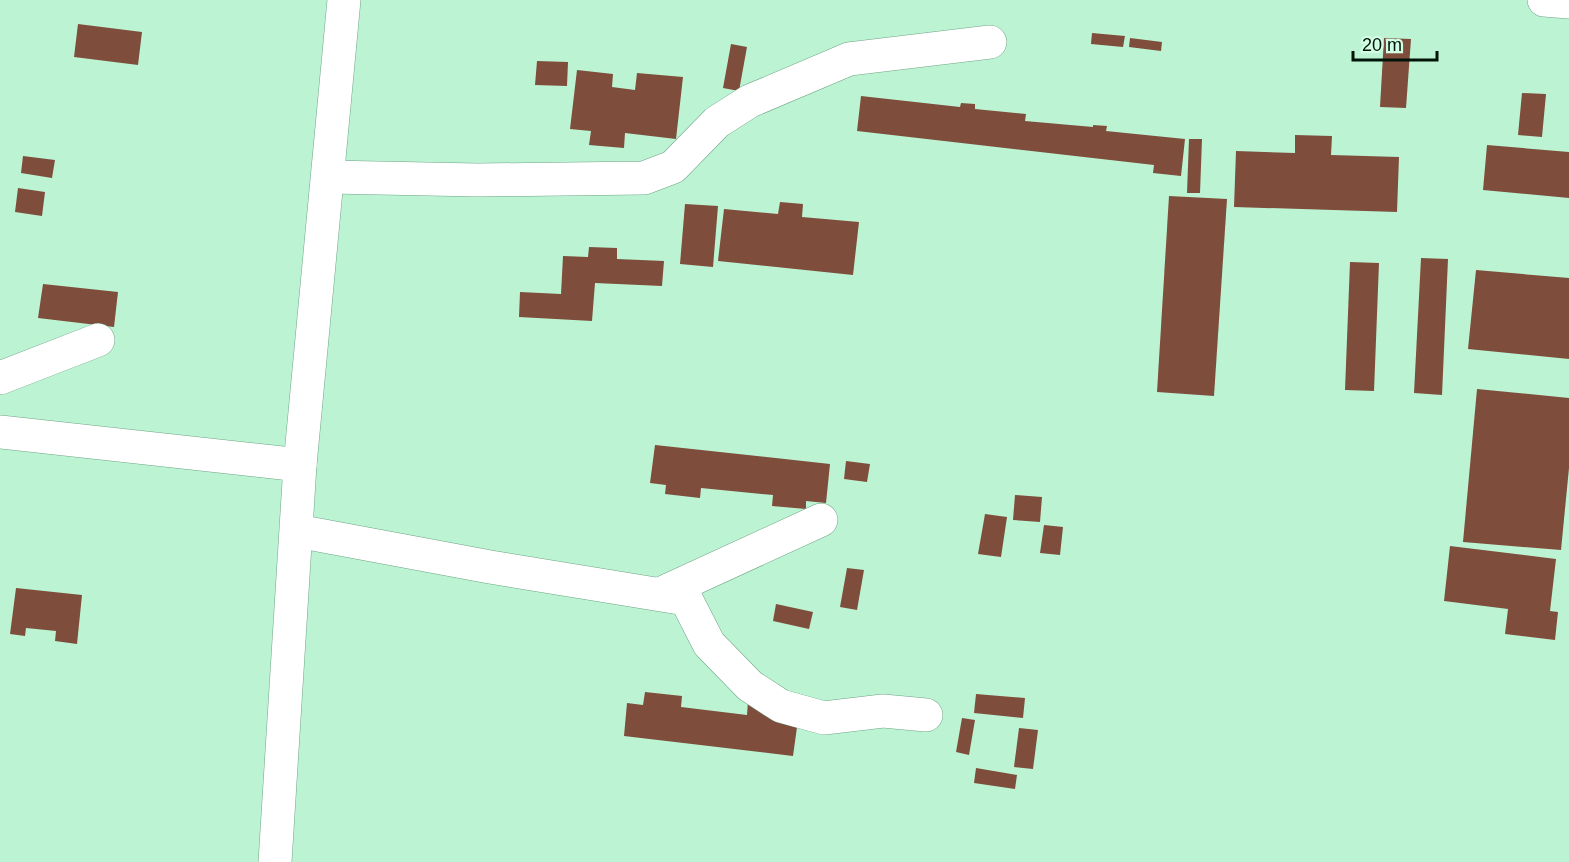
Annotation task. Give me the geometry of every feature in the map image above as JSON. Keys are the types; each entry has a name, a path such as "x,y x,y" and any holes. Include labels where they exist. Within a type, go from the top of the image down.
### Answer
{"street":[{"path":"275,862 300,465 344,0"},
{"path":"1544,0 1569,2"},
{"path":"329,177 478,180 644,178 673,167 717,122 750,101 849,59 990,42"},
{"path":"0,378 99,340"},
{"path":"0,432 300,465"},
{"path":"660,594 821,520"},
{"path":"297,531 490,567 686,599 709,644 750,686 781,706 824,718 883,711 926,715"}],"building":[{"path":"78,24 142,32 138,65 74,57"},
{"path":"1092,33 1125,36 1123,47 1091,44"},
{"path":"1130,38 1162,42 1161,51 1129,47"},
{"path":"1384,38 1411,39 1406,108 1380,107"},
{"path":"731,44 747,47 739,91 723,88"},
{"path":"537,61 568,62 567,86 535,85"},
{"path":"577,70 613,74 612,87 635,90 637,73 683,77 676,139 625,133 624,148 589,145 591,131 570,129"},
{"path":"1522,93 1546,94 1542,137 1518,135"},
{"path":"861,96 960,107 961,103 975,104 975,109 1026,114 1025,121 1093,127 1093,125 1107,126 1106,131 1185,139 1181,176 1153,173 1154,165 857,131"},
{"path":"1295,135 1332,136 1331,155 1399,157 1397,212 1234,207 1236,151 1295,153"},
{"path":"1189,139 1202,139 1200,193 1187,193"},
{"path":"1487,145 1569,152 1569,198 1483,190"},
{"path":"23,156 55,160 52,178 21,173"},
{"path":"18,188 45,192 42,216 15,212"},
{"path":"1169,196 1227,199 1214,396 1157,392"},
{"path":"780,202 803,204 802,217 859,222 853,275 718,261 724,209 778,214"},
{"path":"685,204 718,206 713,267 680,264"},
{"path":"589,247 617,248 617,259 664,261 662,286 595,283 592,321 519,317 520,292 561,294 563,256 588,257"},
{"path":"1421,258 1448,259 1442,395 1414,393"},
{"path":"1350,262 1379,263 1374,391 1345,390"},
{"path":"1476,270 1569,278 1569,359 1468,349"},
{"path":"43,284 118,292 114,327 38,318"},
{"path":"1477,389 1569,398 1569,468 1561,550 1463,542"},
{"path":"655,445 830,464 826,503 806,501 806,509 772,506 773,495 701,488 700,498 665,494 666,485 650,483"},
{"path":"846,461 870,464 867,482 844,479"},
{"path":"1015,495 1042,497 1040,522 1013,520"},
{"path":"985,514 1007,517 1001,557 978,554"},
{"path":"1044,525 1063,527 1060,555 1040,553"},
{"path":"1450,546 1556,559 1550,611 1558,612 1555,640 1505,634 1508,609 1444,601"},
{"path":"847,568 864,570 857,610 840,607"},
{"path":"16,588 82,595 77,644 55,641 56,631 26,628 25,636 10,634"},
{"path":"776,604 813,612 809,629 773,621"},
{"path":"645,692 682,696 681,707 747,715 748,701 798,720 793,756 624,736 627,703 643,705"},
{"path":"976,694 1025,698 1023,718 974,713"},
{"path":"962,718 975,720 969,755 956,752"},
{"path":"1019,728 1038,730 1033,769 1014,767"},
{"path":"976,768 1017,775 1015,789 974,783"}]}
